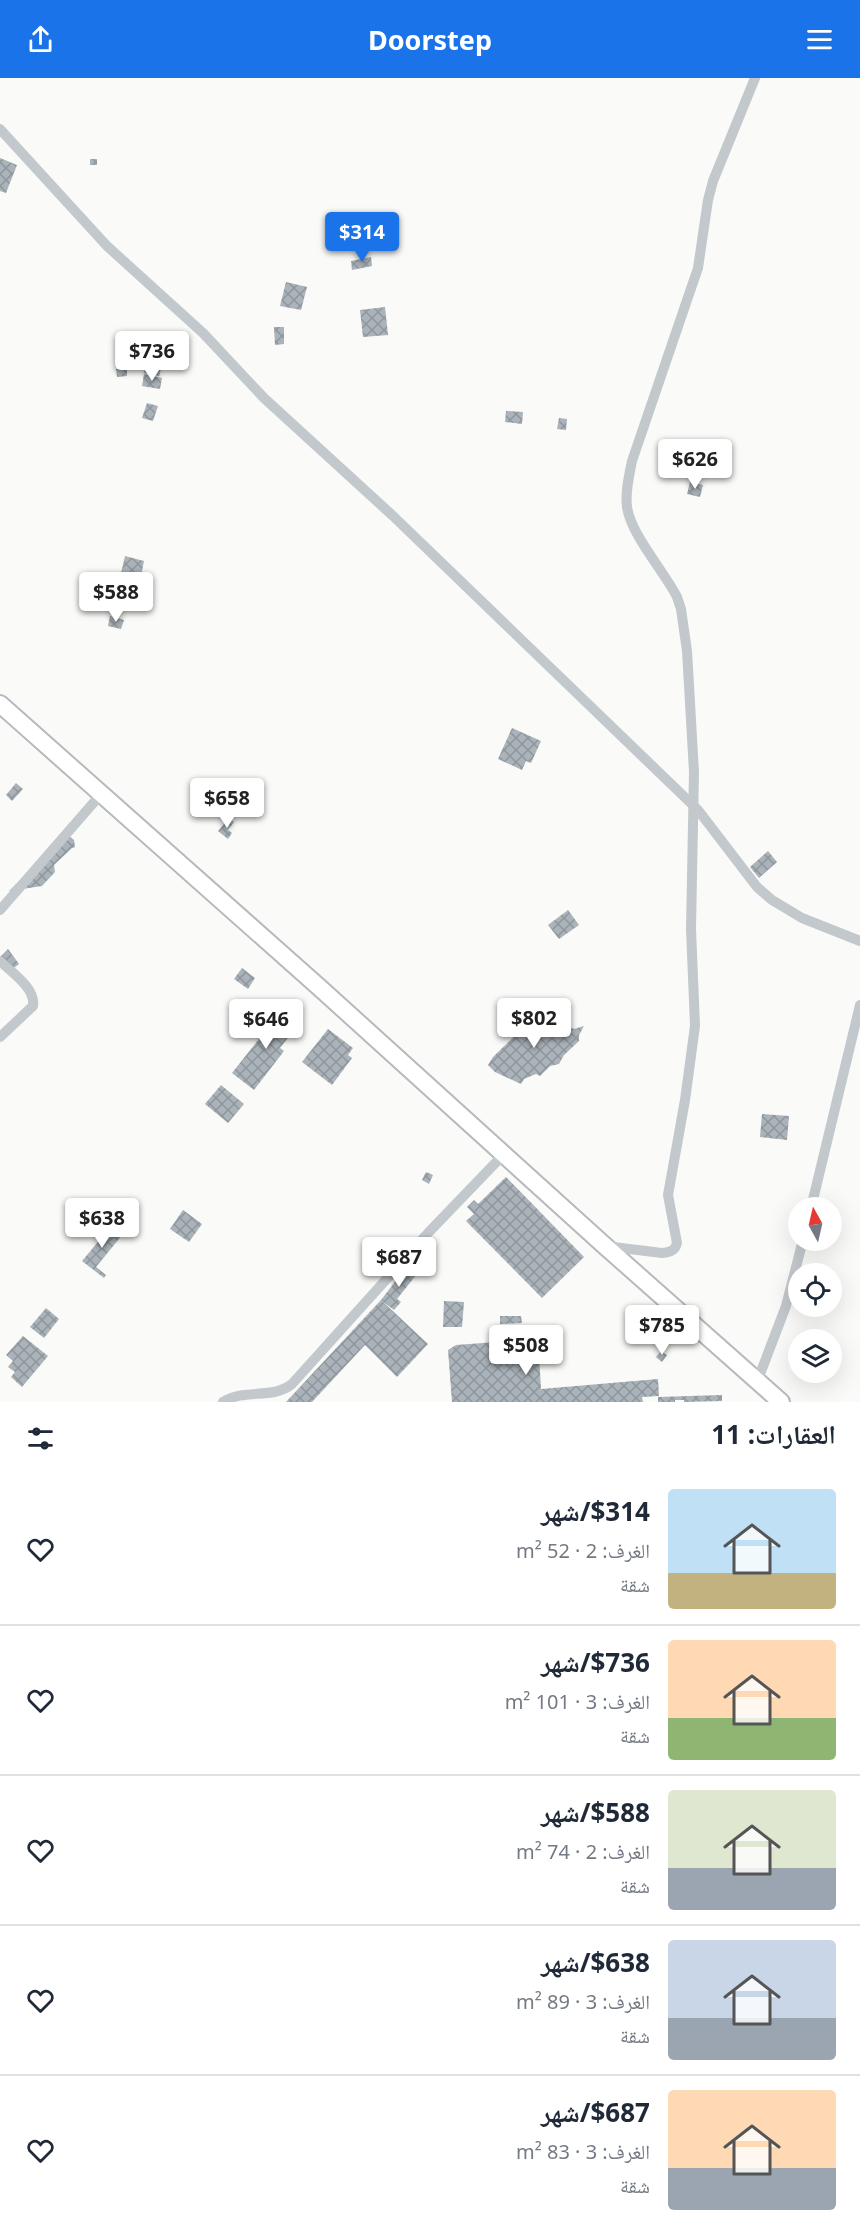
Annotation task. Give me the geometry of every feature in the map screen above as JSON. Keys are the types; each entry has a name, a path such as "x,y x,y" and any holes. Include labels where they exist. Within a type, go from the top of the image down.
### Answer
{"main road":[{"path":"0,704 781,1402"}],"street":[{"path":"604,1246 662,1253 673,1251 677,1243 668,1195 695,1026 691,928 694,772 687,651 681,609 668,580 630,518 627,495 632,461 698,268 708,200 713,182 755,78"},
{"path":"0,129 107,246 203,333 277,411 392,515 694,806 757,887 772,900 802,918 860,941"},
{"path":"0,910 102,793"},
{"path":"0,961 28,989 34,1000 33,1006 0,1037"},
{"path":"814,1197 860,1005"},
{"path":"223,1402 246,1394 277,1393 292,1384 428,1233 504,1154"},
{"path":"757,1382 786,1306 800,1251"}],"building":[{"path":"0,158 17,165 6,193 0,191"},
{"path":"90,159 97,159 97,165 90,165"},
{"path":"371,257 372,266 352,270 351,261"},
{"path":"286,282 307,287 301,310 280,306"},
{"path":"385,307 388,335 363,337 360,310"},
{"path":"274,327 284,327 284,344 275,345"},
{"path":"146,366 161,368 159,376 144,373"},
{"path":"127,368 127,376 117,377 116,369"},
{"path":"144,374 162,378 160,389 142,386"},
{"path":"147,403 158,406 153,421 142,418"},
{"path":"506,411 523,412 522,424 505,422"},
{"path":"559,418 567,419 566,430 557,429"},
{"path":"690,482 703,485 700,497 687,494"},
{"path":"125,556 144,561 139,586 119,582"},
{"path":"110,616 124,620 121,629 108,626"},
{"path":"512,728 541,741 531,763 526,761 522,770 498,759"},
{"path":"16,783 23,789 12,801 6,795"},
{"path":"229,818 234,822 228,830 232,833 228,839 218,831"},
{"path":"67,834 74,840 75,847 54,865 55,872 42,886 9,891"},
{"path":"768,851 777,862 759,878 750,867"},
{"path":"568,910 579,925 559,939 548,925"},
{"path":"8,949 19,964 10,971 0,957"},
{"path":"242,968 255,978 248,989 234,979"},
{"path":"285,1006 295,1014 291,1020 298,1025 280,1048 284,1051 254,1090 232,1073"},
{"path":"546,1011 547,1031 554,1024 574,1029 584,1026 579,1035 579,1041 564,1055 559,1064 550,1066 540,1076 536,1074 524,1079 521,1084 495,1072 488,1065 493,1057 539,1012"},
{"path":"244,1022 249,1026 244,1033 239,1029"},
{"path":"328,1029 353,1048 348,1055 352,1058 332,1085 302,1062"},
{"path":"221,1085 244,1104 228,1123 205,1104"},
{"path":"762,1114 789,1116 787,1140 760,1137"},
{"path":"426,1172 433,1175 429,1184 422,1180"},
{"path":"506,1177 584,1257 542,1298 466,1221 474,1214 467,1207 474,1200 478,1204"},
{"path":"183,1210 202,1224 189,1242 170,1229"},
{"path":"112,1225 123,1234 96,1267 106,1275 104,1278 82,1261"},
{"path":"407,1266 417,1274 397,1299 401,1302 394,1310 381,1300"},
{"path":"381,1300 428,1344 397,1377 365,1345 312,1402 286,1402"},
{"path":"444,1301 464,1302 462,1327 443,1327"},
{"path":"46,1308 59,1319 44,1338 30,1327"},
{"path":"500,1316 521,1316 522,1323 500,1324"},
{"path":"554,1326 555,1337 538,1338 539,1349 549,1348 550,1354 539,1355 541,1389 658,1379 659,1396 642,1397 643,1402 452,1402 448,1350 456,1345 525,1340 524,1329"},
{"path":"23,1336 48,1356 22,1387 11,1377 15,1372 8,1367 13,1361 6,1355"},
{"path":"661,1351 667,1355 662,1362 656,1357"},
{"path":"722,1395 722,1401 658,1402 658,1397"}]}
